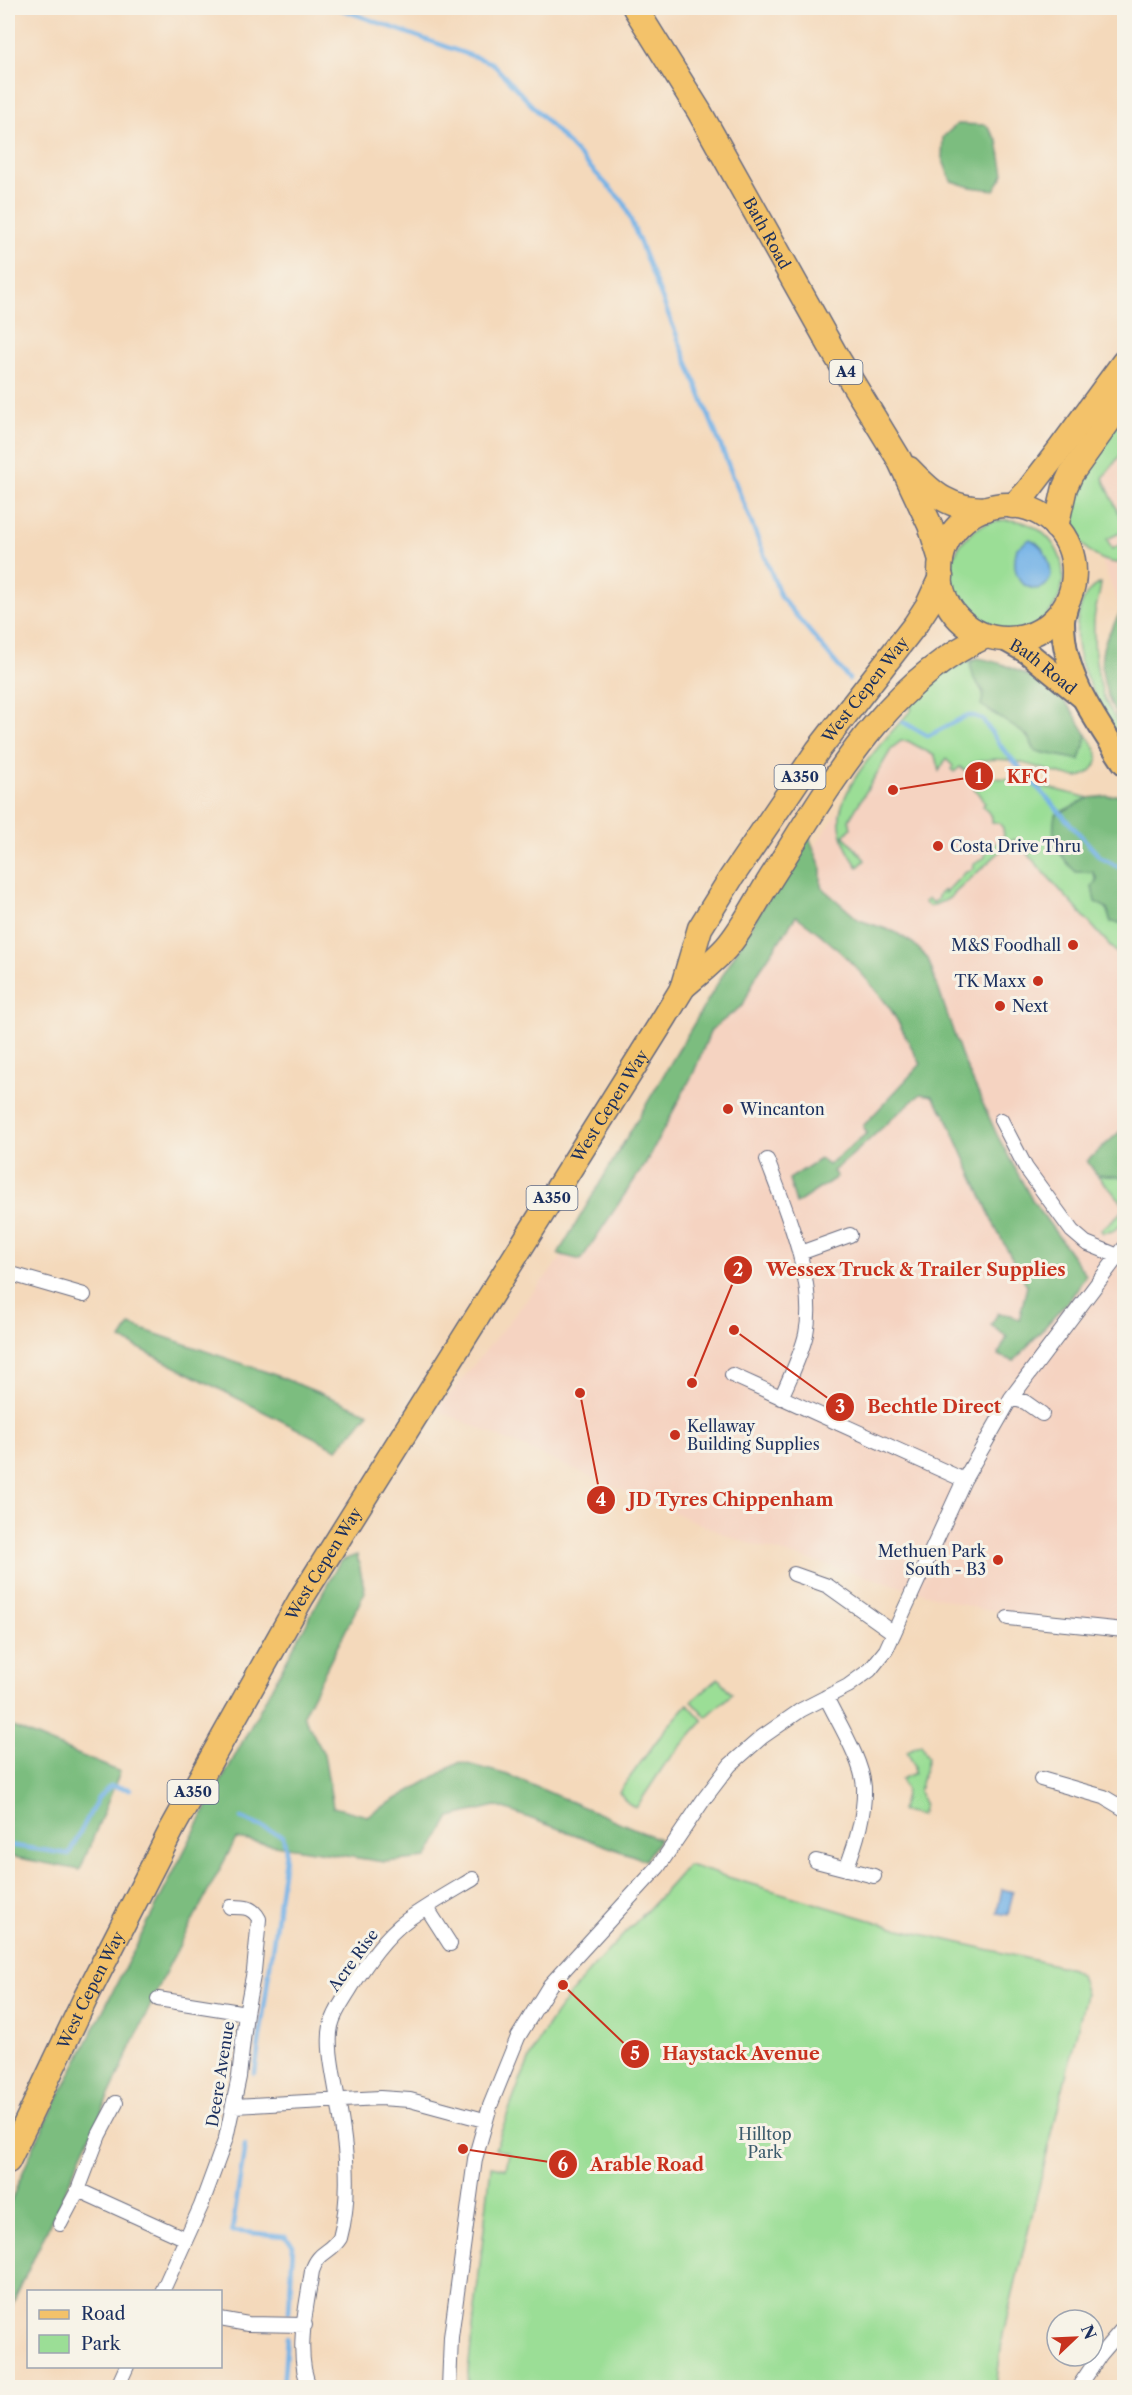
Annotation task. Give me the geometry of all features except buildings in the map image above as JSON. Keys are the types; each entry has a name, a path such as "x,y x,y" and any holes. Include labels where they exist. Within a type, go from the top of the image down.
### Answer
{"highway":[{"name":"Bath Road","path":"635,8 699,111 835,354 899,459 930,525 941,568"},
{"path":"1013,506 1027,492 1125,362"},
{"path":"1056,527 1060,502 1071,474 1125,400"},
{"name":"Bath Road","path":"899,459 925,486 946,501 966,509 986,509"},
{"path":"1013,506 1030,510 1046,518 1056,527 1071,552 1074,571 1068,599 1058,616 1043,629 1024,637 995,638 968,626 953,612 944,593 941,568 947,543 957,528 970,517 986,509 1013,506"},
{"name":"West Cepen Way","path":"682,989 700,928 730,878 818,750 915,625 928,605 941,568"},
{"name":"West Cepen Way","path":"8,2161 60,2049 167,1840 302,1597 682,989 727,947 846,764 885,713 914,682 932,667 966,645 995,638"}],"main road":[{"name":"Bath Road","path":"1068,599 1063,621 1071,667 1081,696 1125,763"},
{"name":"Bath Road","path":"995,638 1027,652 1081,696"}],"street":[{"path":"449,2388 451,2337 468,2199 484,2120 518,2037 550,1985 658,1867 730,1765 762,1737 801,1710 848,1686 870,1670 886,1650 964,1480 1011,1398 1121,1252 1086,1242 1072,1231 1032,1176 1001,1120"},
{"path":"767,1160 800,1253 807,1299 806,1332 798,1360 781,1398"},
{"path":"800,1253 850,1235"},
{"path":"8,1273 84,1295"},
{"path":"732,1375 964,1480"},
{"path":"1011,1398 1025,1402 1042,1414"},
{"path":"794,1574 828,1586 894,1633"},
{"path":"1008,1618 1125,1630"},
{"path":"826,1697 860,1767 864,1785 858,1833 846,1869"},
{"path":"1041,1779 1104,1797 1125,1809"},
{"path":"816,1861 873,1876"},
{"name":"Acre Rise","path":"310,2388 305,2378 303,2363 312,2271 316,2259 336,2245 342,2232 346,2184 346,2156 331,2042 331,2026 338,2010 366,1966 385,1942 406,1921 473,1879"},
{"name":"Deere Avenue","path":"163,2290 201,2206 234,2106 254,1971 259,1919 255,1911 248,1907 230,1906"},
{"path":"427,1908 450,1944"},
{"path":"158,1999 246,2013"},
{"path":"234,2106 380,2098 410,2100 484,2120"},
{"path":"60,2224 78,2190 99,2135 116,2103"},
{"path":"78,2190 186,2238"},
{"path":"222,2319 248,2324 305,2325"},
{"path":"1078,2388 1100,2355 1125,2327"},
{"path":"117,2388 127,2368"}],"shaded area":[{"path":"1124,432 1124,621 1083,508"},
{"path":"913,716 1008,810 1124,937 1124,1623 979,1609 735,1539 437,1410 560,1259 674,1073 772,904 864,777"}],"green space":[{"path":"957,124 986,125 998,141 1004,174 994,190 970,187 951,181 942,158 943,137"},
{"path":"1124,414 1124,450 1103,478 1124,525 1124,531 1107,539 1112,549 1120,545 1122,549 1124,548 1124,563 1118,563 1102,559 1083,545 1073,529 1071,513 1074,495 1081,477"},
{"path":"1007,520 1028,525 1046,537 1058,555 1063,576 1058,597 1046,615 1028,627 1007,632 986,627 968,615 956,597 951,576 956,555 968,537 986,525"},
{"path":"1101,583 1094,620 1097,667 1103,695 1119,726 1124,746 1090,686 1080,660 1076,634 1077,620 1084,598 1088,592"},
{"path":"1124,603 1124,728 1108,696 1102,671 1102,659 1103,647"},
{"path":"977,658 970,663 983,692 998,714 1025,735 1035,751 1080,760 1087,735 1097,753 1095,766 1085,775 1076,777 1011,760 998,759 972,764 972,767 965,771 960,767 954,772 953,766 946,759 939,771 935,756 908,741 901,741 892,748 849,820 851,828 844,836 865,860 858,867 847,849 840,829 840,815 850,787 880,745 912,709 907,704 930,683 948,671"},
{"path":"977,658 1012,668 1036,680 1066,703 1087,735 1080,760 1035,751 1029,737 981,705 984,692 974,679 970,663"},
{"path":"994,778 1012,779 1089,798 1055,815 1093,872 1111,922 1124,923 1124,961 1014,839 948,899 930,907 924,902 928,899 933,903 938,899 938,895 944,890 945,893 966,871 974,868 973,865 985,857 985,854 1004,836 1003,828 999,823 992,822 992,817 983,806 985,803 974,788"},
{"path":"1124,794 1124,923 1111,922 1107,908 1095,902 1092,887 1097,879 1093,872 1076,872 1060,853 1055,840 1054,824 1055,815 1089,798"},
{"path":"807,832 821,867 821,887 859,920 895,932 914,944 928,959 962,1057 997,1135 1031,1198 1086,1275 1071,1298 1014,1361 998,1355 1007,1337 991,1325 998,1313 1011,1315 1019,1320 1027,1286 996,1229 945,1114 932,1096 921,1094 833,1171 837,1177 796,1204 789,1179 820,1159 828,1165 867,1133 863,1126 921,1064 898,1021 869,982 834,947 796,916 757,974 743,1005 711,1030 694,1072 645,1164 581,1260 558,1254"},
{"path":"1124,1128 1124,1177 1097,1175 1087,1161"},
{"path":"1097,1175 1124,1177 1124,1204"},
{"path":"1124,1210 1124,1222 1113,1231 1103,1233 1101,1230"},
{"path":"130,1325 275,1375 369,1413 337,1449 121,1339"},
{"path":"357,1555 365,1592 303,1715 324,1754 333,1807 367,1816 460,1762 508,1775 659,1839 645,1860 496,1806 450,1817 427,1858 384,1862 236,1839 169,1965 8,2314 8,2208 33,2148 196,1828 340,1561"},
{"path":"718,1678 732,1694 706,1717 692,1701"},
{"path":"688,1704 703,1721 665,1764 636,1808 628,1803 619,1792 664,1731"},
{"path":"8,1725 120,1772 80,1870 8,1856"},
{"path":"921,1744 928,1758 919,1791 924,1804 921,1815 901,1811 906,1790 901,1779 914,1773 914,1766 907,1751"},
{"name":"Hilltop Park","path":"688,1865 900,1929 1072,1969 1080,1975 1086,1994 1003,2334 996,2387 469,2387 468,2372 491,2166 506,2169 509,2153 495,2149 524,2071 547,2027 562,2005 596,1963"}],"water":[{"path":"1030,539 1041,548 1048,560 1051,573 1048,583 1042,588 1025,585 1018,577 1015,565 1017,548"},
{"path":"1002,1889 1013,1892 1008,1915 997,1913"}],"waterway":[{"path":"337,8 492,63 624,203 781,597 849,679"},
{"path":"903,722 928,736 966,716 982,719 1003,749 1100,857 1124,870"},
{"path":"8,1845 69,1854 98,1798 110,1786 130,1789"},
{"path":"241,1818 283,1836 286,1850 255,2073"},
{"path":"245,2145 232,2231 285,2236 293,2245 289,2312"},
{"path":"283,2388 287,2337"}],"place":[{"name":"KFC","path":"893,790"},
{"name":"Costa Drive Thru","path":"938,846"},
{"name":"M&S Foodhall","path":"1073,945"},
{"name":"TK Maxx","path":"1038,981"},
{"name":"Next","path":"1000,1006"},
{"name":"Wincanton","path":"728,1109"},
{"name":"Bechtle Direct","path":"734,1330"},
{"name":"Wessex Truck & Trailer Supplies","path":"692,1383"},
{"name":"JD Tyres Chippenham","path":"580,1393"},
{"name":"Kellaway Building Supplies","path":"675,1435"},
{"name":"Methuen Park South - B3","path":"998,1560"},
{"name":"Haystack Avenue","path":"563,1985"},
{"name":"Arable Road","path":"463,2149"}]}
